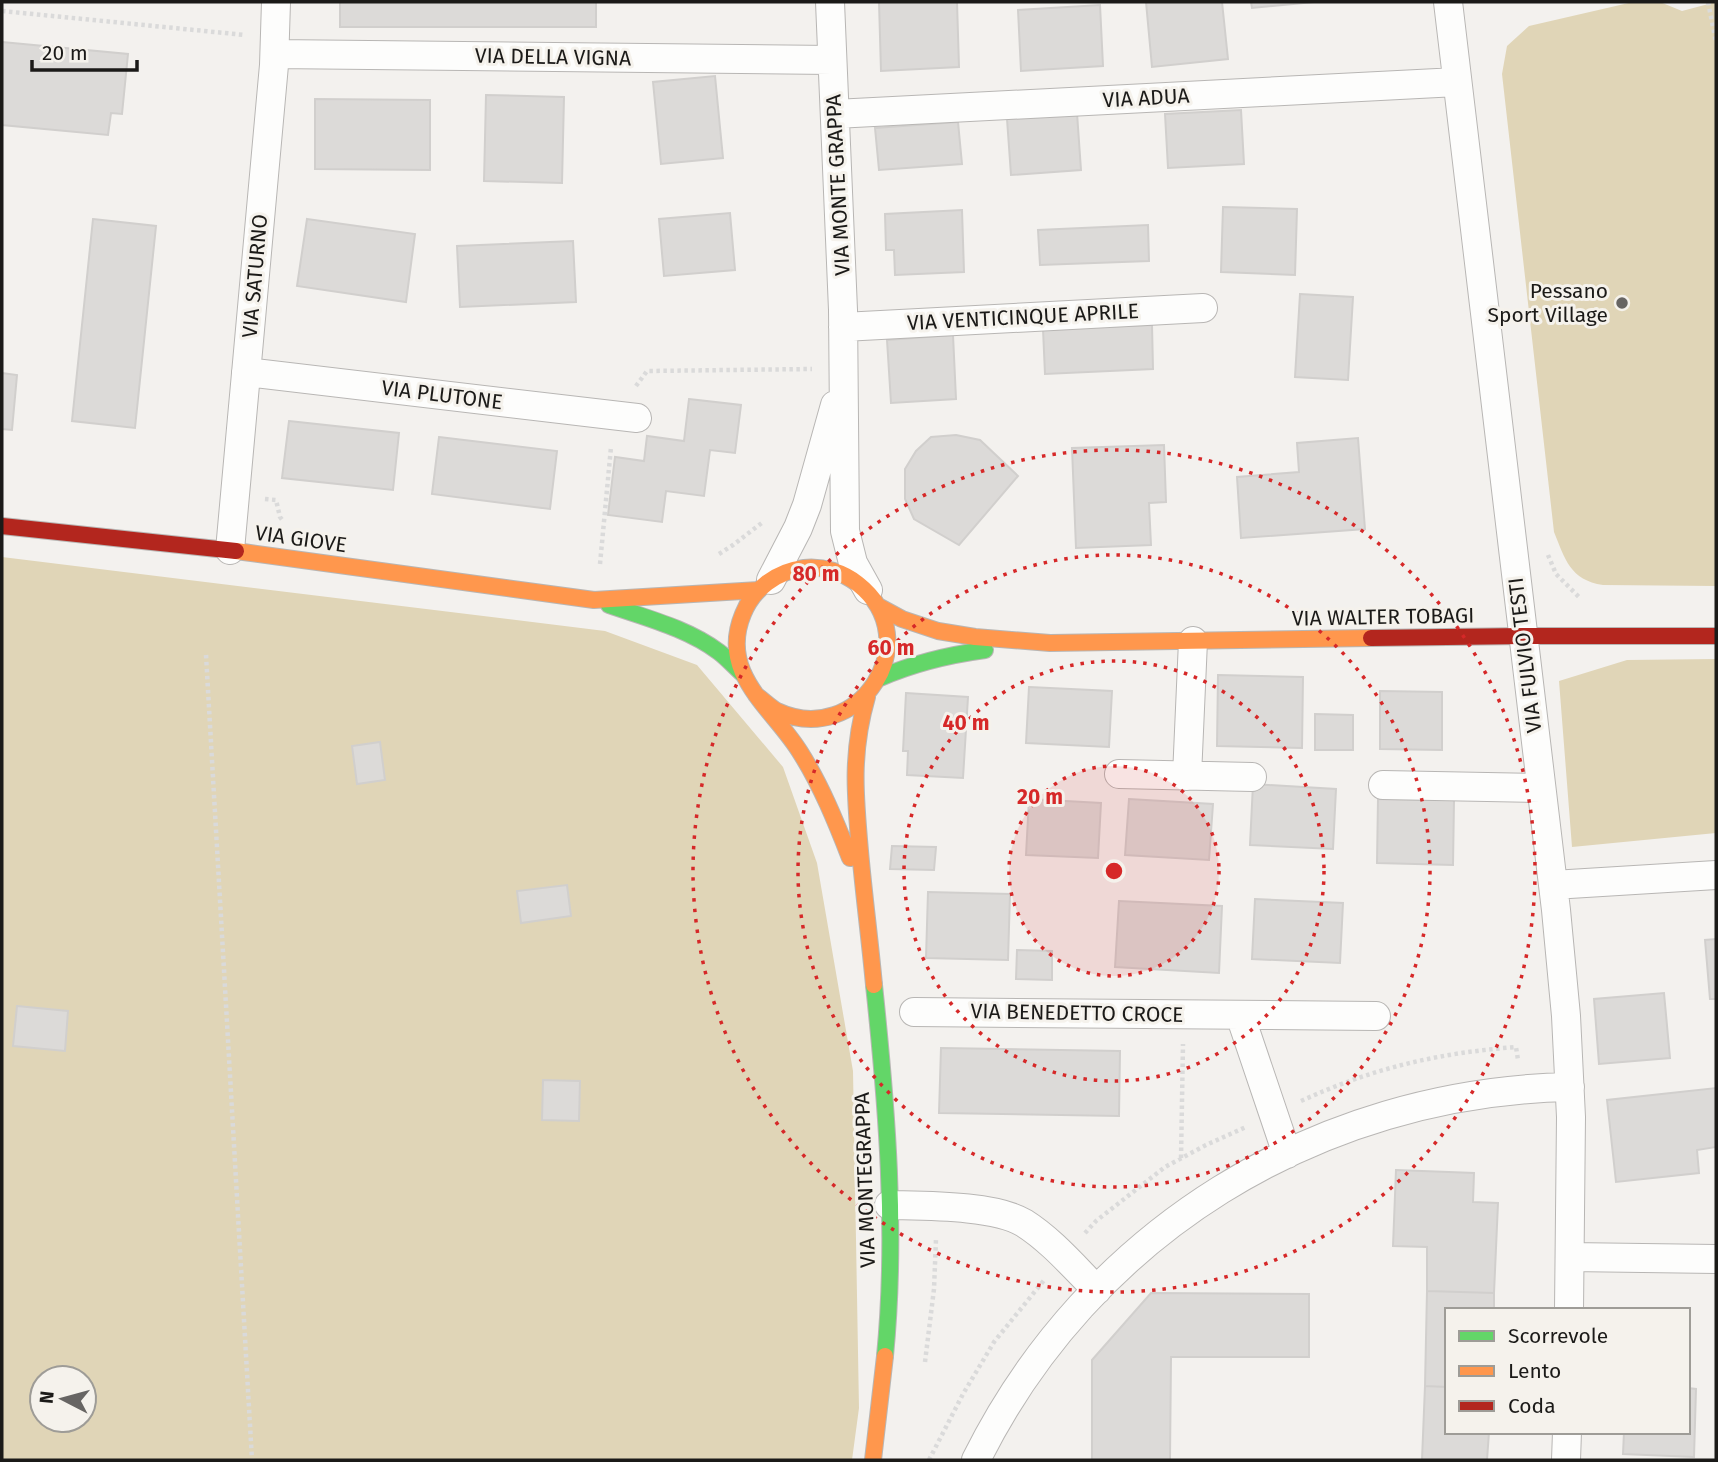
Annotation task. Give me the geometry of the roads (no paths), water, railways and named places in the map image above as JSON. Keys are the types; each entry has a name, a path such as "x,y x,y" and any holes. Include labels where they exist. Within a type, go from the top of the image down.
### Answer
{"street":[{"name":"VIA MONTE GRAPPA","path":"830,2 845,368 845,531 853,563 874,599"},
{"name":"VIA FULVIO TESTI","path":"1448,2 1553,885 1566,1016 1571,1146 1569,1308"},
{"name":"VIA SATURNO","path":"230,550 275,54 275,12"},
{"name":"VIA DELLA VIGNA","path":"275,54 832,60"},
{"name":"VIA ADUA","path":"835,114 1457,82"},
{"name":"VIA VENTICINQUE APRILE","path":"843,327 1203,308"},
{"name":"VIA MONTE GRAPPA","path":"765,585 798,528 807,505 845,368"},
{"name":"VIA PLUTONE","path":"246,372 626,417"},
{"name":"VIA GIOVE","path":"2,526 230,550 594,600 681,632 718,652 743,674"},
{"path":"807,567 830,569 852,578 874,599 882,612 888,634 887,656 880,678 867,697 847,712 824,719 799,719 776,710 756,695 743,674 736,650 738,626 748,603 765,585 785,572 807,567"},
{"name":"VIA GIOVE","path":"594,600 765,585"},
{"name":"VIA WALTER TOBAGI","path":"874,599 901,619 947,634 1050,643 1716,636"},
{"path":"1187,776 1193,641"},
{"name":"VIA WALTER TOBAGI","path":"880,678 908,666 946,656 1050,643"},
{"name":"VIA MONTEGRAPPA","path":"756,695 790,736 818,783 865,900"},
{"name":"VIA MONTEGRAPPA","path":"867,697 858,735 855,774 883,1083 889,1205 885,1362 873,1460"},
{"path":"1119,774 1252,776"},
{"path":"1383,785 1541,788"},
{"path":"1553,885 1716,875"},
{"name":"VIA BENEDETTO CROCE","path":"914,1012 1376,1016"},
{"path":"1240,1015 1287,1154"},
{"path":"976,1460 1006,1406 1037,1359 1097,1290 1135,1253 1190,1210 1241,1177 1287,1154 1371,1119 1487,1093 1570,1087"},
{"path":"889,1205 977,1210 1014,1218 1042,1236 1097,1290"},
{"path":"1570,1257 1716,1259"},
{"path":"1566,1460 1567,1434"}],"place":[{"name":"Pessano Sport Village","path":"1622,303"}]}
